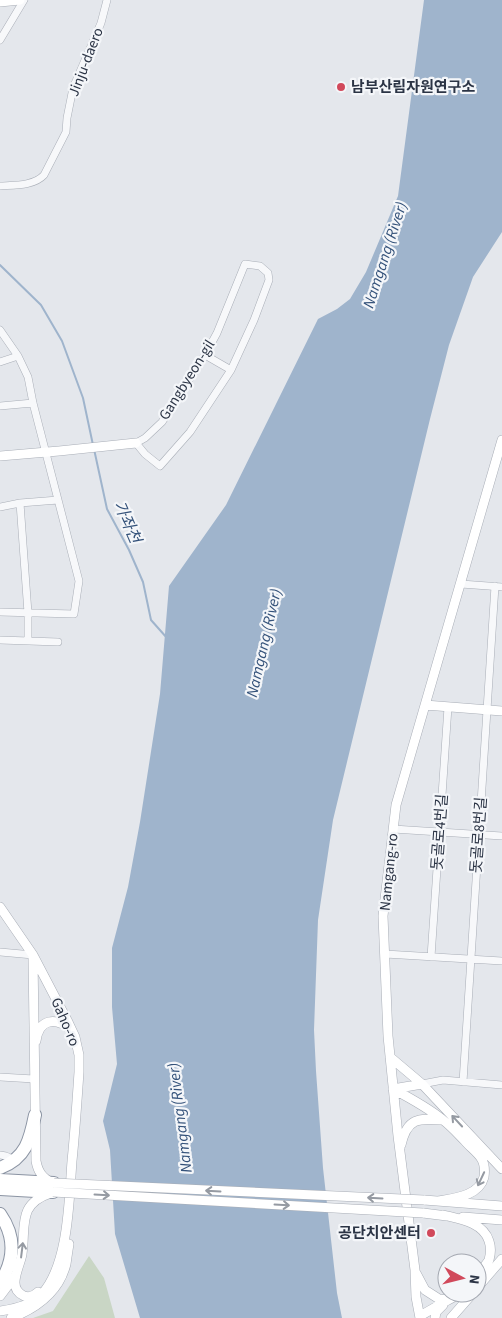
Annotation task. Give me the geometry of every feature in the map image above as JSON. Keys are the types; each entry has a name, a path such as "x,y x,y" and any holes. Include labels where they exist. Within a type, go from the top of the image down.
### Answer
{"highway":[{"path":"0,1168 14,1160 26,1147 31,1136 35,1115"},
{"path":"0,1180 53,1188"},
{"path":"0,1189 53,1188"},
{"path":"0,1214 7,1224 11,1238 12,1255 7,1272 0,1283"}],"street":[{"path":"0,2 22,0"},
{"path":"0,40 22,0"},
{"name":"Jinju-daero","path":"0,186 33,182 42,178 66,132 67,118 74,88 101,24 107,0"},
{"name":"Gangbyeon-gil","path":"136,443 145,438 162,422 205,355 217,333 245,264 260,266 268,273 269,280 254,320 231,370"},
{"path":"0,330 18,356 28,377 79,582 74,614 0,612"},
{"path":"0,456 60,452 136,443 145,454 160,466 190,432 231,370 205,355"},
{"path":"0,362 18,356"},
{"path":"0,406 33,402"},
{"name":"Namgang-ro","path":"420,1317 416,1297 415,1270 388,1036 383,916 396,806 499,461 502,440"},
{"path":"0,507 20,503 58,500"},
{"path":"20,503 28,613 28,641"},
{"path":"461,584 498,586"},
{"name":"돗골로8번길","path":"463,1082 487,710 498,586"},
{"path":"0,640 58,642"},
{"path":"425,705 502,711"},
{"name":"돗골로4번길","path":"431,957 448,707"},
{"path":"394,829 502,836"},
{"name":"Gaho-ro","path":"0,907 33,955 75,1037 79,1055 68,1211 59,1261 51,1280 35,1300 9,1310 0,1311"},
{"path":"0,952 33,955 36,1161 38,1171 53,1188 502,1220"},
{"path":"385,954 502,961"},
{"path":"34,1063 37,1034 46,1022 55,1021 63,1023 72,1031"},
{"path":"390,1056 422,1084 502,1169"},
{"path":"0,1077 34,1080"},
{"path":"393,1089 443,1080 502,1085"},
{"path":"393,1089 443,1120 480,1156 484,1164 485,1172 482,1181 476,1188 460,1197 438,1201"},
{"path":"400,1150 409,1124 420,1119 443,1120"},
{"path":"0,1156 6,1156 14,1160"},
{"path":"51,1280 44,1288 29,1297 17,1292 15,1284 22,1255 24,1224 27,1211 35,1200 53,1188 424,1200 502,1206"},
{"name":"Gaho-ro","path":"11,1318 37,1306 57,1284 65,1265 69,1240 68,1211"},
{"path":"443,1215 473,1224 482,1230 491,1246 487,1263"},
{"path":"487,1276 502,1259"},
{"path":"415,1270 425,1290 437,1298"},
{"path":"0,1296 16,1275"},
{"path":"420,1317 443,1303"},
{"path":"435,1318 436,1312 445,1303"},
{"path":"451,1318 464,1303"}],"green space":[{"path":"89,1256 104,1278 115,1318 33,1318 53,1311"}],"water":[{"name":"Namgang (River)","path":"424,0 502,0 502,232 473,277 449,345 333,820 318,920 314,1030 316,1071 323,1168 337,1293 342,1318 140,1318 115,1234 110,1150 103,1121 117,1064 112,1007 112,948 128,887 140,822 160,694 169,586 226,505 318,319 337,309 350,299 366,272 398,196"}],"waterway":[{"name":"가좌천","path":"0,265 41,305 62,341 83,398 93,445"},
{"name":"가좌천","path":"94,449 107,509 129,550 143,582 151,620 167,638"}],"place":[{"name":"남부산림자원연구소","path":"341,87"},
{"name":"공단치안센터","path":"431,1233"}]}
